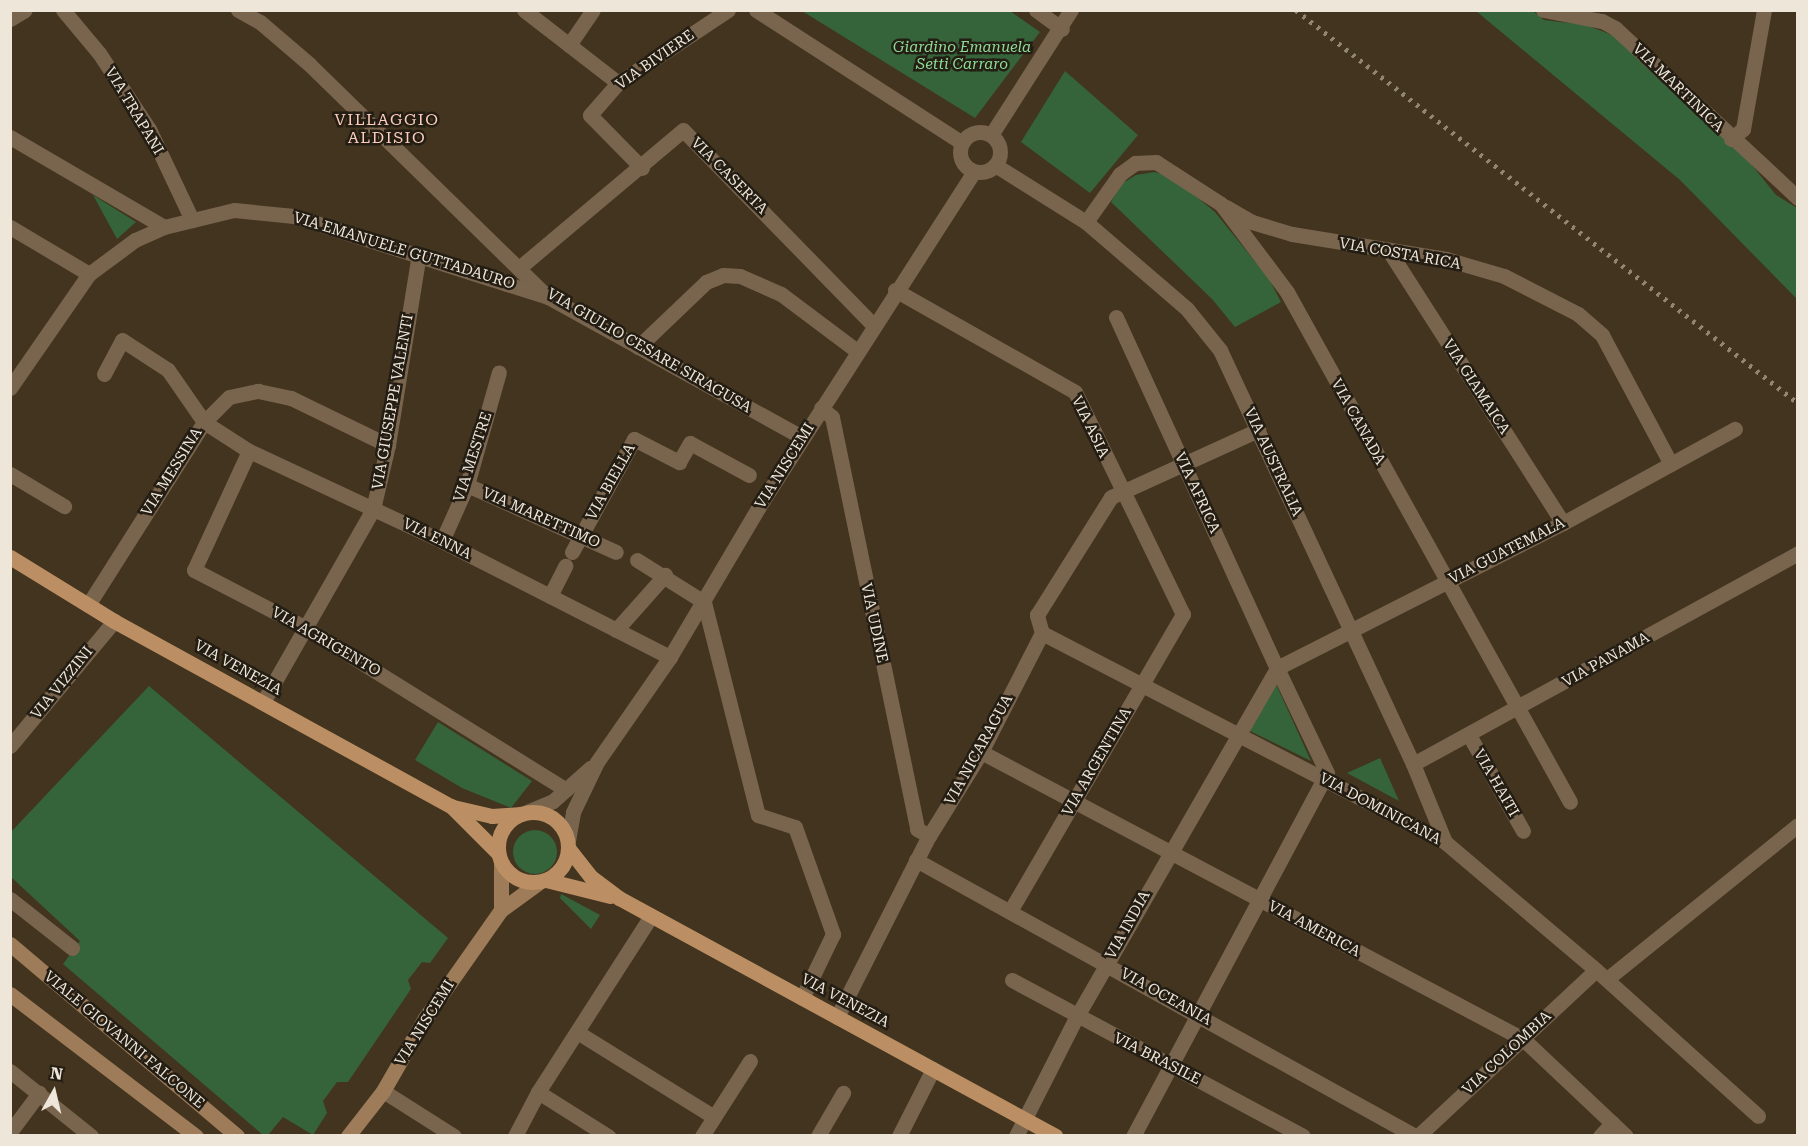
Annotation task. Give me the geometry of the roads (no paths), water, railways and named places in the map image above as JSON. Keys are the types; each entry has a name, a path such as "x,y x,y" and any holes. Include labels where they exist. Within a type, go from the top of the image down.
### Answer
{"main road":[{"name":"VIA VENEZIA","path":"10,557 114,621 451,806"},
{"path":"451,806 492,816 524,813 549,815 558,822 569,845 591,877 618,898"},
{"path":"451,806 500,858 513,876 618,898"},
{"path":"500,858 501,834 524,813"},
{"path":"542,882 562,868 569,845"},
{"name":"VIA VENEZIA","path":"618,898 1055,1136"}],"street":[{"path":"10,19 25,10"},
{"name":"VIA TRAPANI","path":"63,10 99,53 149,129 192,220"},
{"name":"VIA GIULIO CESARE SIRAGUSA","path":"238,10 261,22 309,64 548,297 803,438"},
{"path":"524,10 618,83"},
{"path":"569,45 593,10"},
{"name":"VIA BIVIERE","path":"642,168 590,116 618,83 728,10"},
{"path":"756,10 962,143"},
{"path":"1036,10 1062,30"},
{"path":"991,135 1062,30 1071,10"},
{"name":"VIA MARTINICA","path":"1543,10 1602,21 1615,28 1731,139 1797,198"},
{"path":"1731,139 1743,129 1764,10"},
{"name":"VIA CASERTA","path":"519,268 642,168 683,129 873,325"},
{"path":"974,133 991,135 1000,149 995,165 982,172 974,171 961,160 962,143 974,133"},
{"path":"10,137 164,227"},
{"name":"VIA CANADA","path":"1086,222 1120,174 1136,163 1156,162 1221,204 1287,292 1446,583 1570,802"},
{"name":"VIA AUSTRALIA","path":"995,165 1086,222 1187,309 1220,351 1413,764 1445,842"},
{"name":"VIA NISCEMI","path":"597,762 670,657 821,408 895,290 974,171"},
{"name":"VIA COSTA RICA","path":"1221,204 1252,222 1292,234 1446,259 1504,276 1578,314 1602,335 1671,464"},
{"name":"VIA EMANUELE GUTTADAURO","path":"10,388 89,274 135,240 164,227 234,210 294,216 548,297"},
{"path":"10,227 89,274"},
{"name":"VIA GIAMAICA","path":"1389,251 1563,522"},
{"name":"VIA GIUSEPPE VALENTI","path":"263,702 374,509 388,445 419,254"},
{"path":"638,346 706,282 723,274 740,276 781,294 857,351"},
{"name":"VIA ASIA","path":"895,290 1075,392 1122,493 1183,614"},
{"name":"VIA AFRICA","path":"1116,317 1276,668 1328,773 1325,780"},
{"path":"104,374 122,340 168,370 204,422"},
{"name":"VIA MESTRE","path":"442,541 467,485 499,372"},
{"name":"VIA MESSINA","path":"88,605 204,422 229,398 258,391 291,399 388,445"},
{"name":"VIA UDINE","path":"821,408 832,417 917,829 929,836"},
{"name":"VIA ENNA","path":"204,422 249,451 442,541 670,657"},
{"name":"VIA GUATEMALA","path":"1276,668 1446,583 1735,429"},
{"path":"1122,493 1258,430"},
{"name":"VIA BIELLA","path":"550,596 634,439 679,462 690,443 749,475"},
{"name":"VIA AGRIGENTO","path":"249,451 194,570 306,628 566,790"},
{"path":"10,474 64,506"},
{"name":"VIA MARETTIMO","path":"467,485 616,552"},
{"name":"VIA NICARAGUA","path":"837,1017 916,860 981,752 1042,633 1037,615 1112,497 1122,493"},
{"name":"VIA PANAMA","path":"1413,764 1518,709 1797,553"},
{"path":"637,560 665,575 704,602 758,815 795,827 833,934 802,998"},
{"path":"616,630 665,575"},
{"name":"VIA ARGENTINA","path":"1010,911 1183,614"},
{"name":"VIA VIZZINI","path":"10,746 114,621"},
{"name":"VIA DOMINICANA","path":"1042,633 1445,842 1601,975 1758,1116"},
{"name":"VIA INDIA","path":"1016,1136 1077,1016 1236,734 1276,668"},
{"name":"VIA HAITI","path":"1469,735 1523,831"},
{"name":"VIA AMERICA","path":"981,752 1523,1039 1626,1136"},
{"path":"524,813 553,801 597,762"},
{"path":"569,845 573,812 597,762"},
{"path":"1133,1136 1200,1016 1259,900 1325,780"},
{"name":"VIA COLOMBIA","path":"1416,1136 1523,1039 1601,975 1797,825"},
{"path":"500,858 501,910"},
{"name":"VIA OCEANIA","path":"916,860 1416,1136"},
{"name":"VIA NISCEMI","path":"348,1136 383,1091 425,1018 501,910 542,882"},
{"path":"10,899 72,948"},
{"path":"516,1136 538,1092 651,916"},
{"name":"VIALE GIOVANNI FALCONE","path":"10,944 237,1136"},
{"name":"VIA BRASILE","path":"1012,980 1303,1136"},
{"name":"VIALE GIOVANNI FALCONE","path":"10,994 196,1136"},
{"path":"577,1032 714,1117"},
{"path":"702,1136 750,1061"},
{"path":"899,1136 933,1069"},
{"path":"10,1071 84,1133"},
{"path":"383,1091 454,1136"},
{"path":"538,1092 608,1136"},
{"path":"10,1132 39,1093"},
{"path":"818,1136 843,1093"},
{"path":"1600,1136 1612,1123"}],"railway":[{"path":"1296,10 1798,403"}],"district":[{"name":"VILLAGGIO ALDISIO","path":"387,129"}],"park label":[{"name":"Giardino Emanuela Setti Carraro","path":"962,56"}]}
